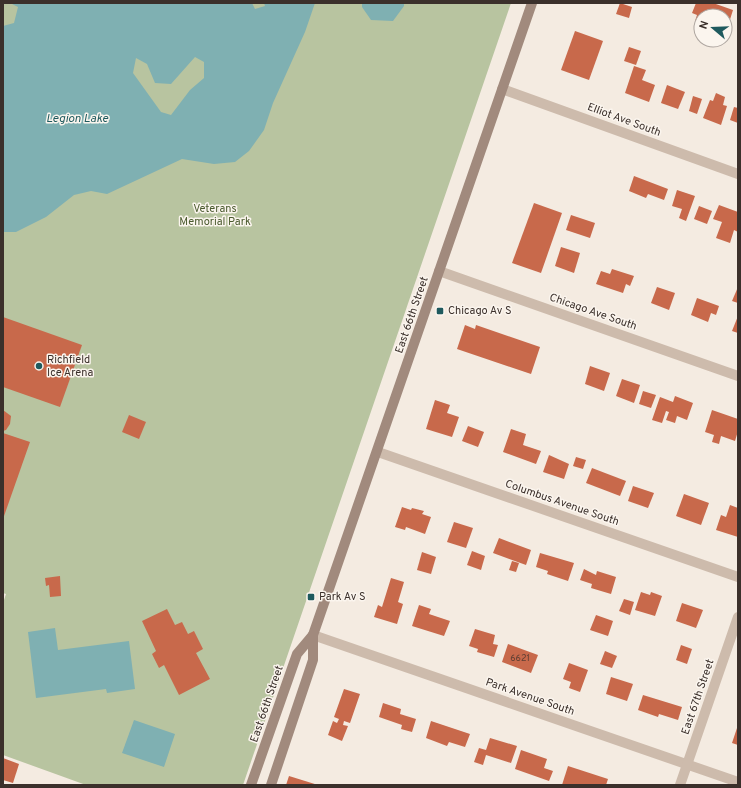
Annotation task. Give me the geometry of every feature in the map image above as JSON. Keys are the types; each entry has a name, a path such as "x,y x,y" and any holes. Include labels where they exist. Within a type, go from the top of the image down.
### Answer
{"main road":[{"name":"East 66th Street","path":"270,785 313,660 313,635 378,452 532,3"},
{"name":"East 66th Street","path":"251,785 296,654 313,635"}],"street":[{"name":"Elliot Ave South","path":"502,89 738,174"},
{"name":"Chicago Ave South","path":"439,271 738,376"},
{"name":"Columbus Avenue South","path":"378,452 738,576"},
{"name":"East 67th Street","path":"680,785 738,617"},
{"name":"Park Avenue South","path":"313,635 738,782"}],"green space":[{"name":"Veterans Memorial Park","path":"3,3 511,3 243,785 86,785 3,755 3,603 6,594 3,593"}],"water":[{"name":"Legion Lake","path":"10,3 252,3 255,9 265,6 264,3 315,3 305,32 273,103 264,130 249,151 235,162 214,164 182,159 107,194 91,191 74,195 46,217 16,232 3,232 3,26 14,23 18,7","holes":["195,57 204,62 204,78 190,90 171,115 161,112 133,73 136,58 147,64 155,83 171,84"]},
{"path":"362,3 404,3 404,6 393,21 371,20 362,7"},
{"path":"55,628 58,650 129,641 135,689 107,693 106,689 36,698 28,632"},
{"path":"134,720 175,734 164,767 122,753"}],"building":[{"path":"620,3 632,7 629,18 616,14"},
{"path":"696,3 713,3 727,8 694,8"},
{"path":"575,31 603,41 589,80 561,70"},
{"path":"629,47 641,51 636,65 624,61"},
{"path":"634,66 646,70 642,80 655,85 649,102 625,93"},
{"path":"667,85 685,92 678,109 661,103"},
{"path":"716,93 725,97 723,105 727,106 721,125 703,118 710,100 713,101"},
{"path":"693,96 702,99 697,114 689,111"},
{"path":"734,107 738,108 738,123 730,120"},
{"path":"634,176 668,189 664,200 648,194 646,198 629,191"},
{"path":"677,190 695,196 686,221 679,218 682,209 672,206"},
{"path":"534,203 562,213 541,273 512,263"},
{"path":"719,205 738,212 738,232 734,230 730,243 716,238 722,222 713,219"},
{"path":"699,206 712,211 707,224 694,219"},
{"path":"571,215 595,223 590,238 566,230"},
{"path":"561,247 580,253 574,273 555,266"},
{"path":"612,269 634,276 630,286 626,284 623,293 596,284 601,271 610,274"},
{"path":"657,287 675,293 669,310 651,303"},
{"path":"738,287 738,303 732,301"},
{"path":"697,298 719,306 716,315 711,313 708,322 691,315"},
{"path":"738,316 738,333 732,331"},
{"name":"Richfield Ice Arena","path":"3,317 82,345 60,407 3,387"},
{"path":"465,325 475,329 476,325 540,347 531,374 457,349"},
{"path":"590,366 610,373 604,391 585,384"},
{"path":"622,379 640,385 634,403 616,396"},
{"path":"643,391 656,395 651,408 639,404"},
{"path":"675,396 693,403 687,420 677,416 675,423 666,420 669,412 666,411 662,423 652,420 660,397 673,402"},
{"path":"435,400 450,405 447,413 459,417 452,437 426,429"},
{"path":"3,410 11,416 10,424 6,430 3,431"},
{"path":"712,410 738,419 738,431 735,441 721,436 719,444 712,442 714,435 705,432"},
{"path":"129,415 146,422 139,439 122,432"},
{"path":"468,426 484,432 478,447 462,441"},
{"path":"511,429 526,434 523,445 541,451 536,464 503,452"},
{"path":"3,433 30,442 3,519"},
{"path":"549,455 569,464 564,479 543,472"},
{"path":"576,457 586,460 583,469 573,466"},
{"path":"592,468 626,481 620,496 586,483"},
{"path":"633,486 654,493 648,508 628,501"},
{"path":"684,494 709,503 701,525 676,516"},
{"path":"730,505 738,508 738,537 716,530 721,515 726,517"},
{"path":"402,507 411,510 412,508 424,511 422,514 431,517 425,534 406,527 405,530 395,527"},
{"path":"454,522 473,528 466,548 447,542"},
{"path":"499,538 531,550 526,565 493,553"},
{"path":"472,551 485,556 481,570 467,565"},
{"path":"422,552 436,557 431,574 417,570"},
{"path":"540,553 574,563 568,581 547,574 548,571 536,567"},
{"path":"512,561 519,563 516,572 509,570"},
{"path":"584,569 596,575 597,571 616,577 611,594 591,588 592,584 580,580"},
{"path":"60,576 61,596 50,597 49,585 46,586 45,578"},
{"path":"391,578 404,582 398,602 403,604 397,624 374,617 378,605 382,607"},
{"path":"641,592 650,595 651,592 662,596 655,616 635,610"},
{"path":"624,599 634,602 630,615 619,611"},
{"path":"682,603 703,610 696,628 676,621"},
{"path":"419,605 431,609 429,614 450,621 444,636 412,626"},
{"path":"167,609 175,625 182,622 188,634 194,631 203,649 196,653 210,679 179,695 164,665 159,668 152,654 156,651 142,621"},
{"path":"596,615 613,621 608,636 590,630"},
{"path":"475,629 495,635 493,644 498,645 494,657 477,652 478,649 469,646"},
{"path":"508,644 538,655 531,673 502,662"},
{"path":"681,645 692,649 687,664 676,660"},
{"path":"605,651 617,656 612,668 600,664"},
{"path":"569,663 588,670 580,692 569,688 571,682 563,679"},
{"path":"611,677 633,684 627,701 606,694"},
{"path":"344,689 360,694 350,723 344,721 343,725 348,726 342,741 328,735 333,721 337,723 339,719 334,717"},
{"path":"643,695 682,707 678,720 659,714 658,717 638,710"},
{"path":"383,703 401,709 400,714 416,719 412,732 401,729 402,725 379,717"},
{"path":"431,721 470,734 465,747 449,742 447,746 426,738"},
{"path":"738,725 738,745 732,743"},
{"path":"490,738 517,746 511,763 486,755 483,765 474,762 479,748 486,750"},
{"path":"521,750 547,759 544,768 553,771 549,781 515,769"},
{"path":"3,758 19,764 13,783 3,780"},
{"path":"568,766 608,779 606,785 562,785"},
{"path":"289,776 318,785 286,785"}],"place":[{"name":"Chicago Av S","path":"440,311"},
{"name":"Richfield Ice Arena","path":"39,366"},
{"name":"Park Av S","path":"311,597"}]}
